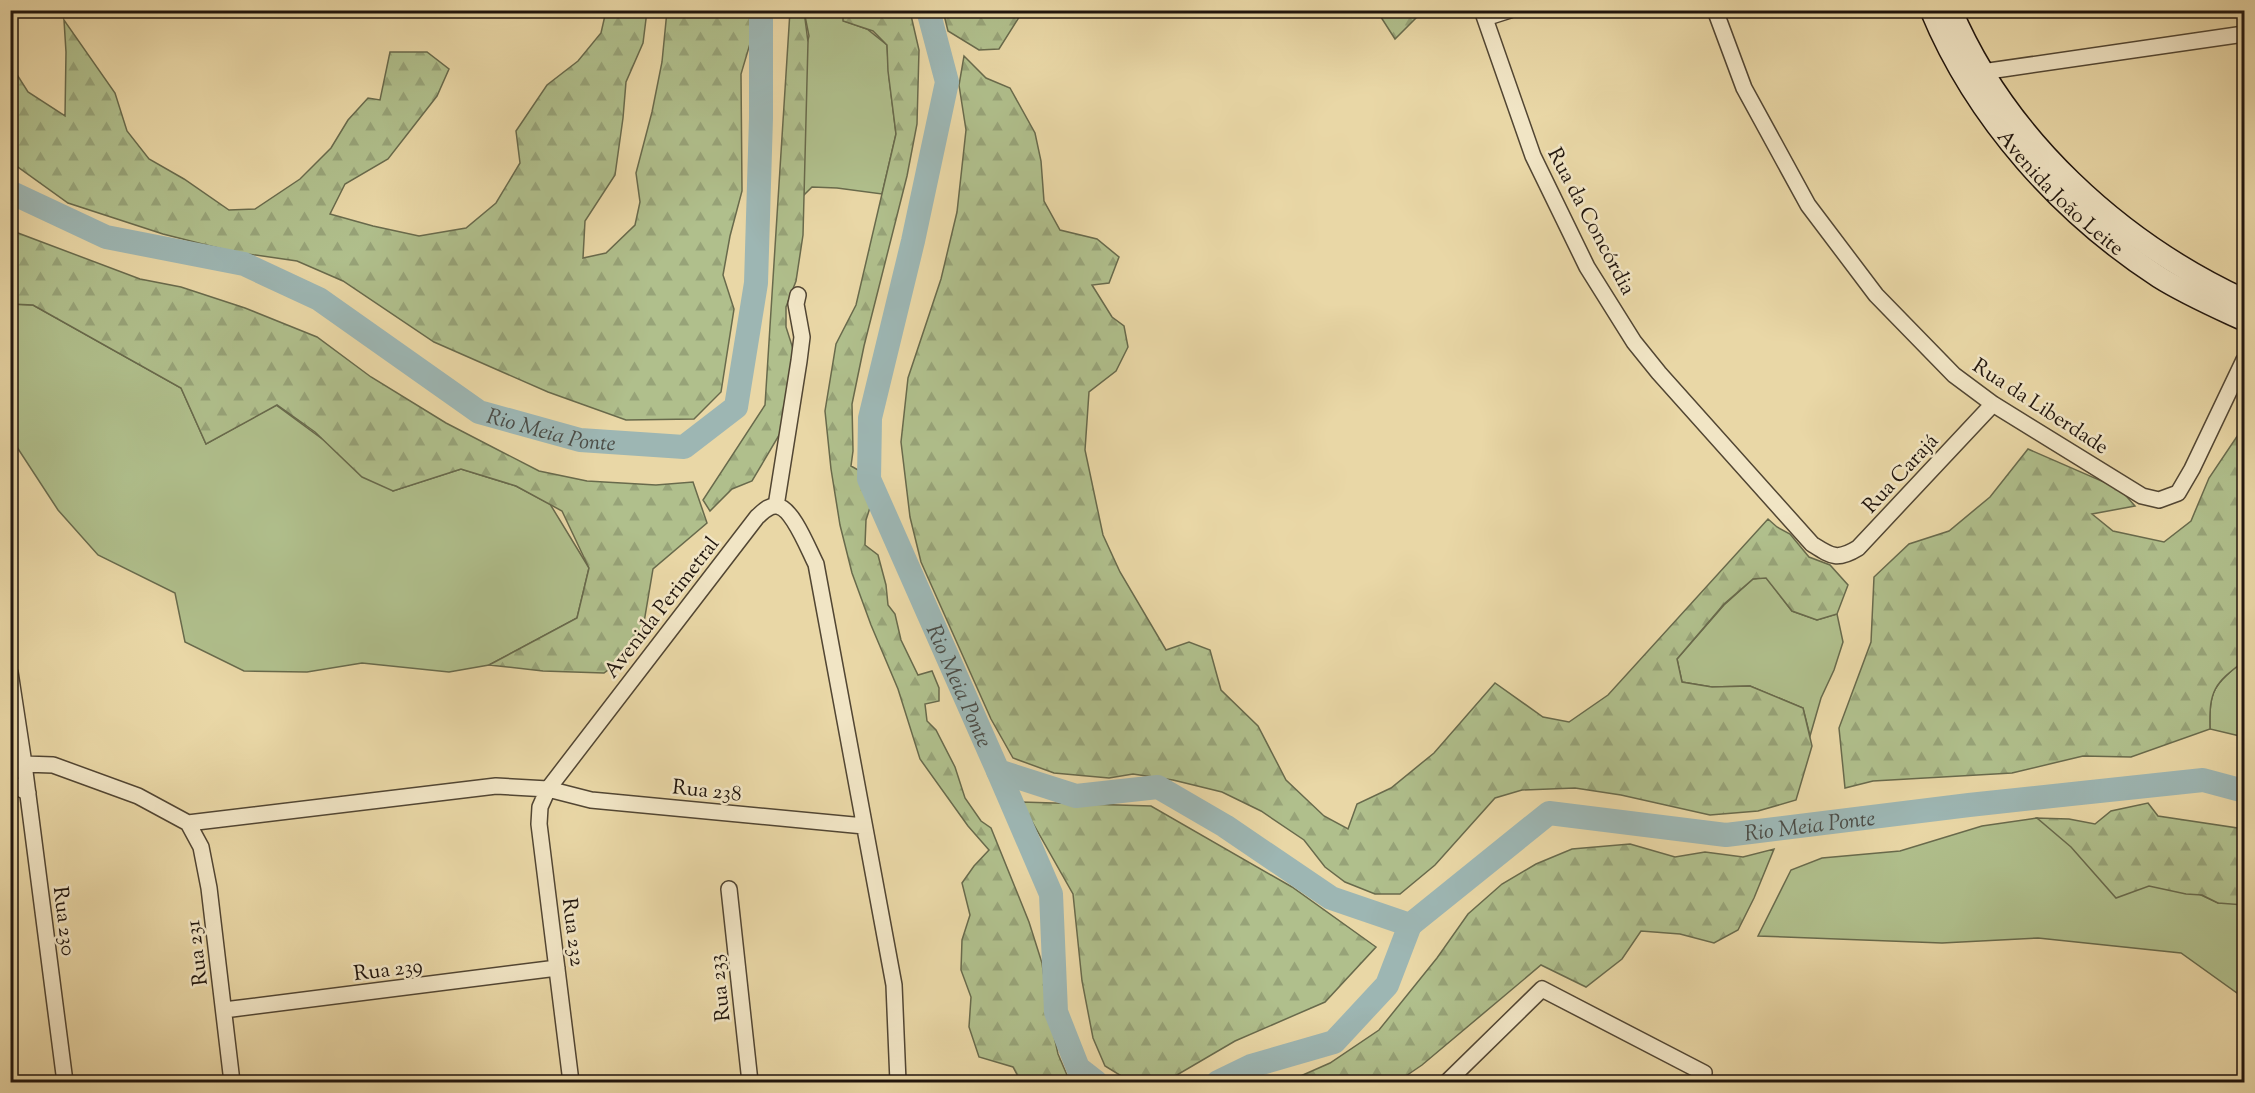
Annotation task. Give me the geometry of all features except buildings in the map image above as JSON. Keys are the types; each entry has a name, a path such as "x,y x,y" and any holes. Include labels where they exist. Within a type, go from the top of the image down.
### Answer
{"street":[{"path":"1484,14 1510,10"},
{"name":"Rua da Liberdade","path":"1715,10 1744,88 1808,206 1875,295 1954,375 1993,404 2142,496 2159,500 2178,493 2192,469 2244,360"},
{"name":"Avenida João Leite","path":"1931,10 1945,44 2044,154 2076,186 2129,232 2220,289 2244,300"},
{"name":"Avenida João Leite","path":"1951,10 1974,76 2028,163 2068,205 2117,247 2161,278 2244,320"},
{"name":"Rua da Concórdia","path":"1484,14 1533,156 1587,267 1634,342 1812,544 1830,556"},
{"path":"1974,76 2244,34"},
{"path":"798,295 796,304 801,337 800,361 776,506 784,509 801,531 816,564 894,985 897,1083"},
{"name":"Rua Carajá","path":"1830,556 1846,556 1858,549 1993,404"},
{"name":"Avenida Perimetral","path":"548,789 757,517 766,509 776,506"},
{"name":"Rua 230","path":"10,672 17,767 28,793 65,1083"},
{"path":"17,767 53,765 138,796 188,823 496,786 548,789"},
{"path":"10,783 28,793"},
{"name":"Rua 238","path":"548,789 591,800 864,826"},
{"name":"Rua 232","path":"548,789 540,807 539,824 571,1083"},
{"name":"Rua 231","path":"188,823 201,846 209,888 232,1083"},
{"name":"Rua 233","path":"729,889 750,1083"},
{"name":"Rua 239","path":"224,1010 557,968"},
{"path":"1447,1083 1542,990 1704,1073 1702,1083"}],"green space":[{"path":"943,10 1023,11 999,49 979,50 948,31"},
{"path":"606,11 647,11 643,43 626,82 615,175 585,221 583,258 606,253 635,225 640,202 636,173 662,62 667,11 750,11 752,37 741,74 742,191 723,275 734,309 721,392 694,419 626,420 548,392 434,342 343,281 297,261 234,252 163,234 68,203 11,162 11,65 28,92 65,116 64,20 115,93 127,131 149,159 184,179 229,210 255,209 300,179 331,148 348,120 368,98 380,100 390,52 427,52 449,69 437,96 388,159 345,184 330,214 419,236 466,228 496,203 520,163 516,131 547,85 578,61 601,33"},
{"path":"790,11 804,11 808,42 803,235 796,281 786,307 786,327 794,352 788,420 752,481 732,489 710,511 703,500 765,405"},
{"path":"804,11 843,11 844,21 867,29 887,45 896,134 882,194 812,187 804,195 804,100 806,48 809,36"},
{"path":"843,11 910,11 919,50 917,124 907,176 864,346 852,404 851,466 860,471 875,492 866,520 865,545 878,555 886,585 888,605 895,614 901,640 918,675 932,671 939,688 939,701 925,704 927,721 936,730 955,767 965,798 981,821 991,828 1029,922 1042,963 1058,1054 1070,1082 1021,1082 1013,1067 979,1057 969,1027 971,997 961,970 962,940 970,915 962,883 989,850 968,826 920,759 898,689 852,573 840,525 825,411 836,344 856,305 896,134 887,45 873,31 843,21"},
{"path":"1377,11 1423,11 1395,39"},
{"path":"964,56 986,78 1010,88 1035,133 1041,161 1044,201 1060,230 1097,239 1119,257 1109,283 1092,285 1112,317 1124,326 1128,347 1116,371 1089,392 1085,450 1103,535 1120,572 1166,650 1189,642 1210,650 1221,690 1258,726 1286,780 1324,816 1348,829 1357,804 1391,788 1434,753 1495,683 1543,717 1569,722 1608,695 1768,519 1790,534 1809,557 1830,565 1848,585 1837,614 1817,620 1792,611 1766,578 1753,579 1724,604 1677,659 1682,682 1712,687 1750,686 1803,708 1812,746 1796,800 1758,811 1710,815 1621,795 1575,788 1522,790 1495,798 1435,865 1400,894 1375,894 1345,882 1325,867 1304,840 1261,811 1222,792 1173,780 1133,774 1109,778 1054,773 1013,758 991,719 921,562 910,517 901,442 908,378 941,279 957,212 966,130 959,85"},
{"path":"11,227 18,233 140,279 181,287 245,308 317,337 371,377 446,423 539,471 587,481 656,485 693,482 707,523 653,569 640,646 604,673 543,671 489,665 577,618 589,568 562,511 516,486 461,469 393,491 362,477 315,432 277,405 206,444 181,388 33,305 11,304"},
{"path":"10,304 33,305 181,388 206,444 276,405 393,491 461,469 516,486 550,504 589,568 577,618 489,665 449,672 362,663 307,672 244,671 185,642 175,593 98,555 58,510 11,438"},
{"path":"2244,426 2244,661 2215,689 2212,696 2210,729 2131,757 2083,756 2012,773 1873,781 1845,788 1839,728 1871,642 1874,577 1909,544 1949,531 1990,497 2028,449 2120,489 2135,506 2092,514 2113,531 2164,542 2191,521 2209,478"},
{"path":"1766,577 1792,611 1817,620 1837,614 1843,642 1834,670 1821,698 1810,736 1803,708 1750,686 1712,687 1682,682 1677,659 1724,605 1753,579"},
{"path":"2244,661 2244,737 2210,729 2212,696 2215,689"},
{"path":"1021,802 1151,806 1292,887 1376,947 1325,1002 1235,1041 1165,1082 1131,1082 1105,1066 1093,1038 1082,981 1073,894"},
{"path":"2148,803 2158,816 2244,829 2244,905 2218,903 2202,895 2149,886 2116,898 2071,847 2037,818 2069,819 2095,824 2111,811"},
{"path":"2037,818 2218,903 2244,903 2244,998 2181,953 2038,938 1942,943 1758,936 1791,870 1822,858 1900,851 1982,826"},
{"path":"1630,844 1675,857 1705,852 1743,857 1774,849 1738,930 1714,943 1680,934 1641,931 1622,959 1586,987 1541,965 1422,1065 1397,1082 1287,1082 1330,1063 1379,1030 1437,958 1468,914 1502,884 1536,864 1572,849"}],"waterway":[{"name":"Rio Meia Ponte","path":"10,192 106,237 244,264 319,299 479,412 580,440 684,447 736,407 756,283 761,118 761,10"},
{"name":"Rio Meia Ponte","path":"928,10 947,82 913,241 870,418 869,479 998,771 1076,796 1158,787 1225,826 1331,898 1410,925 1549,813 1726,835 1969,805 2203,780 2244,791"},
{"name":"Rio Meia Ponte","path":"998,771 1051,894 1056,1012 1078,1068 1096,1082"},
{"name":"Rio Meia Ponte","path":"1218,1082 1251,1066 1334,1042 1387,985 1410,925"}]}
